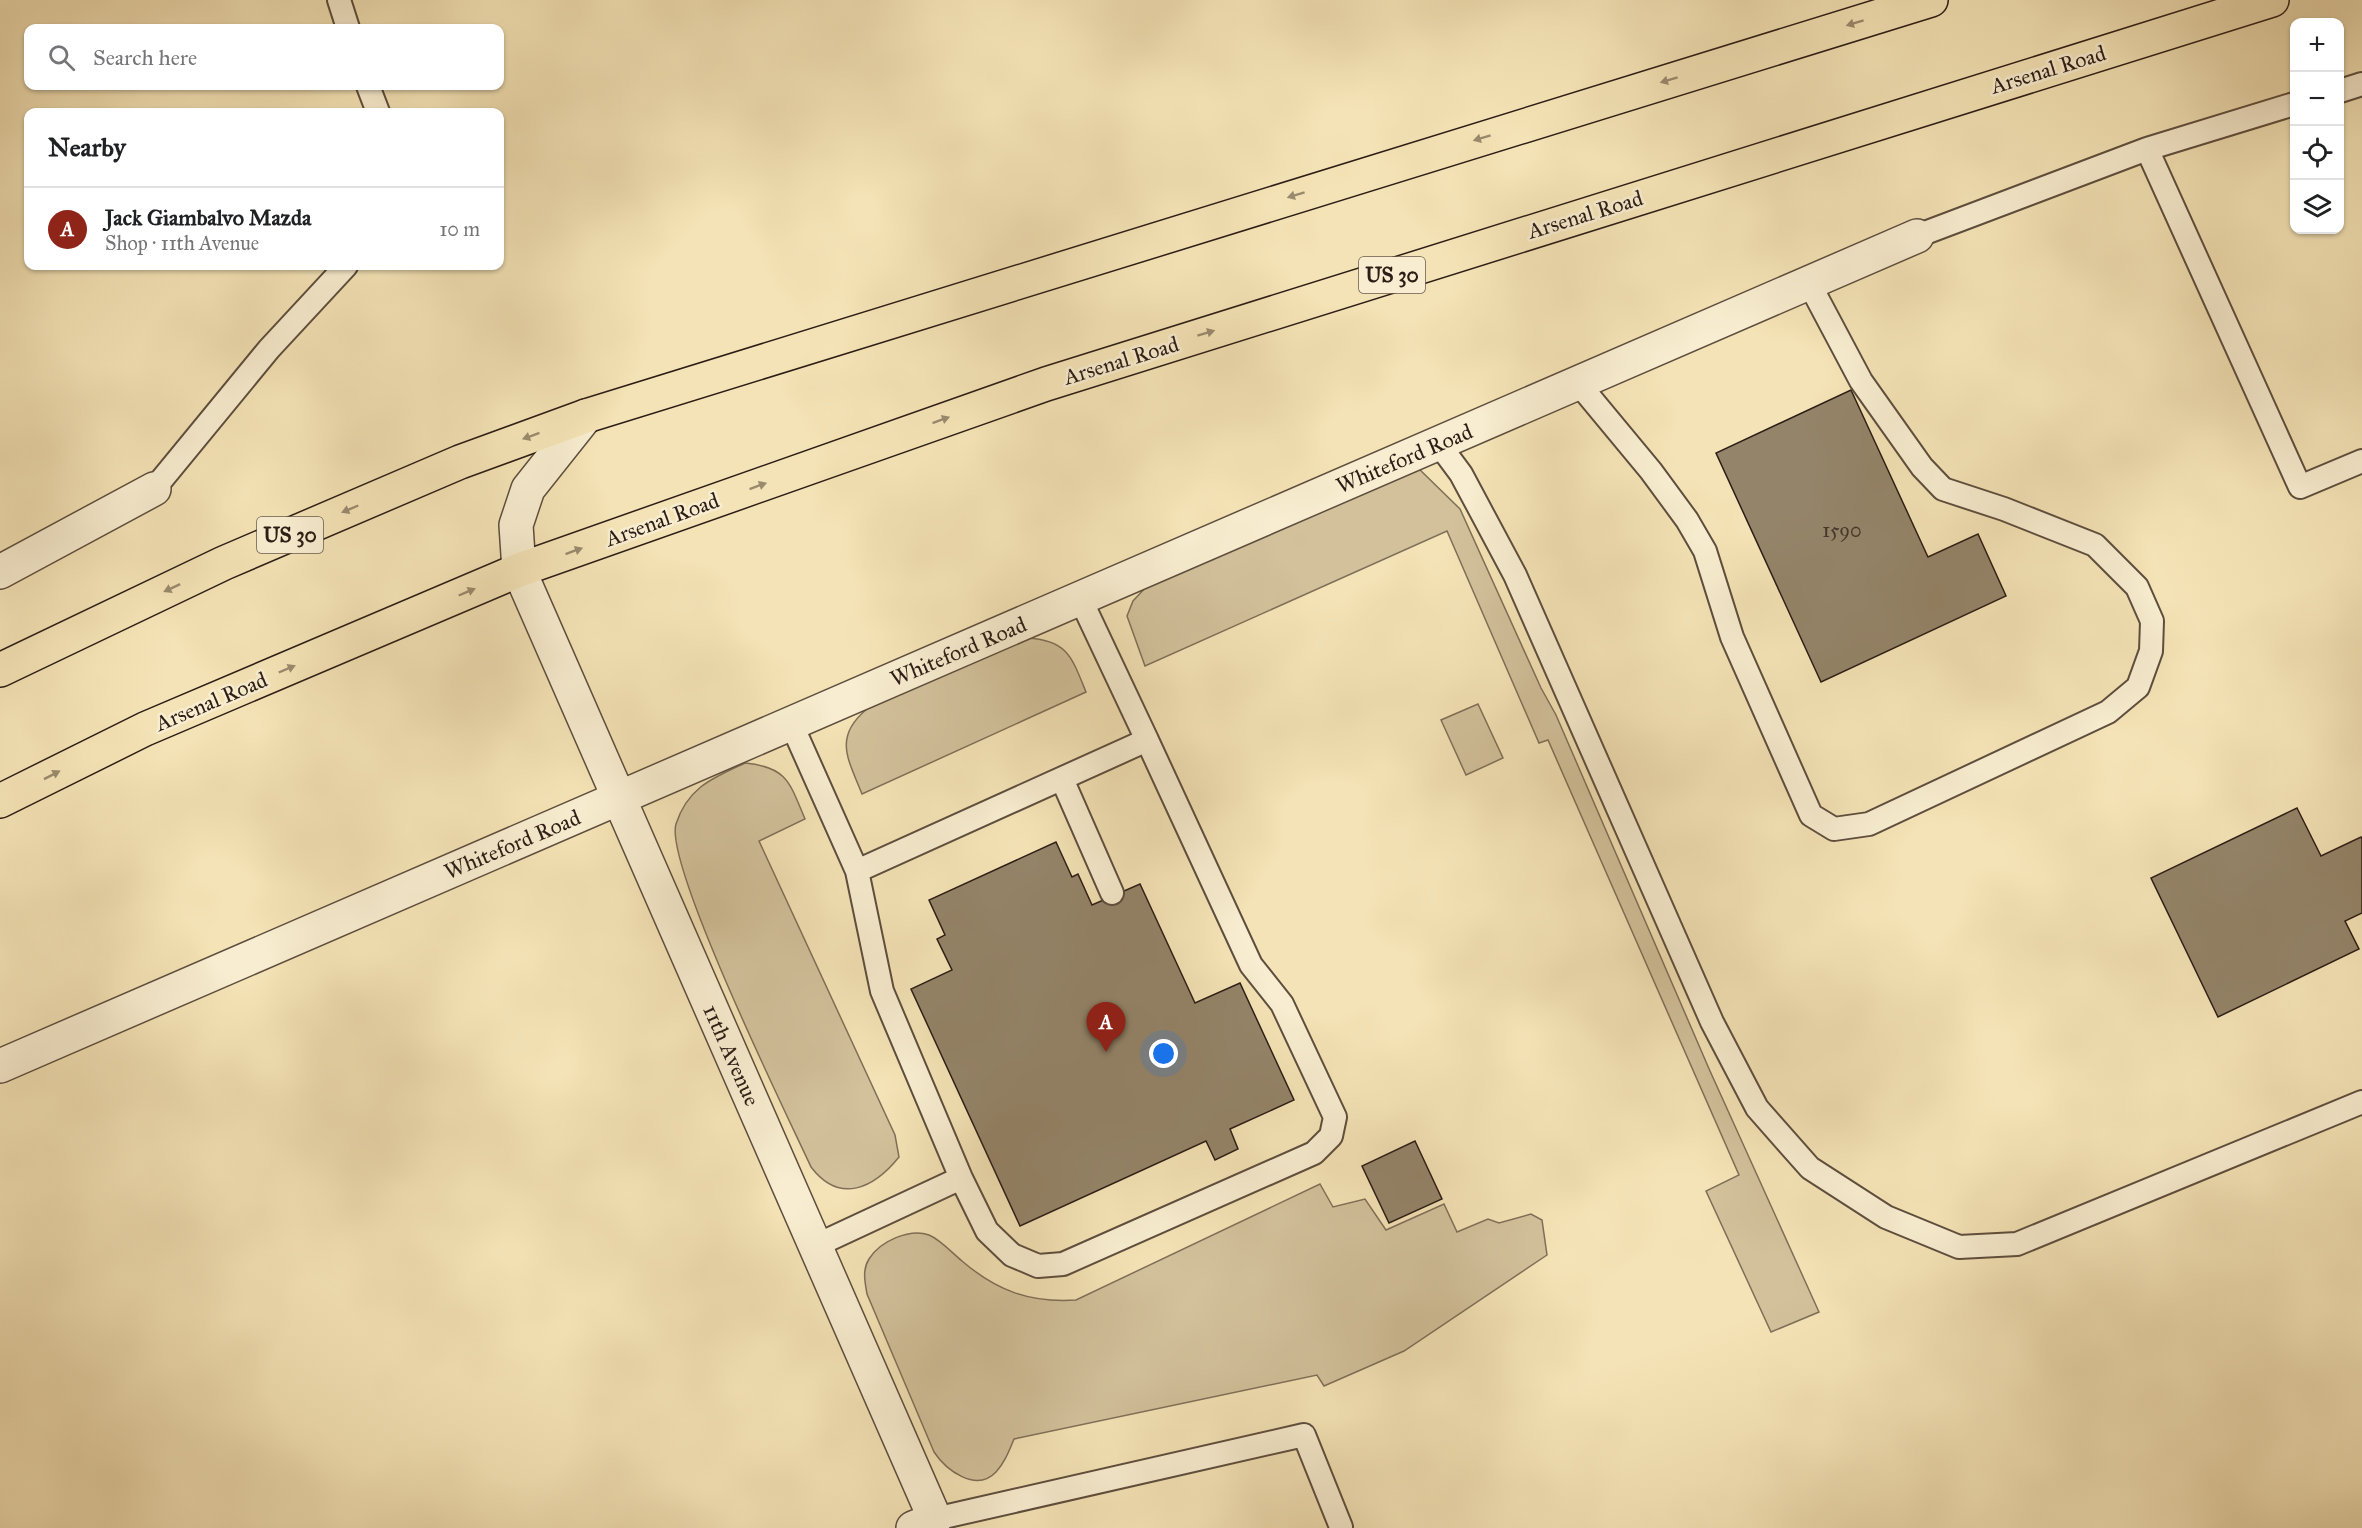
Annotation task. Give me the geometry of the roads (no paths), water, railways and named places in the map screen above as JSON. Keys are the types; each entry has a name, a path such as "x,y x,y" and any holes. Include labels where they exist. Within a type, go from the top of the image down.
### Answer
{"highway":[{"name":"US 30","path":"0,670 256,549 460,462 586,416 1931,0"},
{"name":"Arsenal Road","path":"0,801 145,729 519,570 1046,384 2272,0"}],"street":[{"name":"Whiteford Road","path":"0,1066 1917,236"},
{"path":"519,570 516,525 528,489 586,416"},
{"path":"0,572 154,489"},
{"name":"11th Avenue","path":"519,570 815,1246 924,1523"}],"lane":[{"path":"339,0 347,24"},
{"path":"2344,90 2362,84"},
{"path":"370,90 376,108"},
{"path":"1917,236 2147,149 2290,106"},
{"path":"2147,149 2300,487 2362,461"},
{"path":"154,489 269,349 342,270"},
{"path":"1578,382 1651,471 1687,520 1705,551 1732,637 1811,815 1834,829 1869,824 2108,712 2138,687 2151,651 2152,621 2137,587 2095,545 2004,509 1943,489 1922,467 1861,381 1809,283"},
{"path":"1438,443 1461,474 1515,574 1712,1022 1757,1108 1810,1168 1886,1217 1959,1247 2017,1244 2362,1102"},
{"path":"791,723 857,871 882,991 961,1178 987,1231 1012,1255 1038,1266 1063,1264 1314,1153 1331,1136 1335,1117 1282,1004 1251,965 1080,598"},
{"path":"857,871 1147,740"},
{"path":"1062,779 1112,893"},
{"path":"815,1246 961,1178"},
{"path":"924,1523 1304,1435 1341,1527"}],"place":[{"name":"Jack Giambalvo Mazda","path":"1106,1052"}]}
